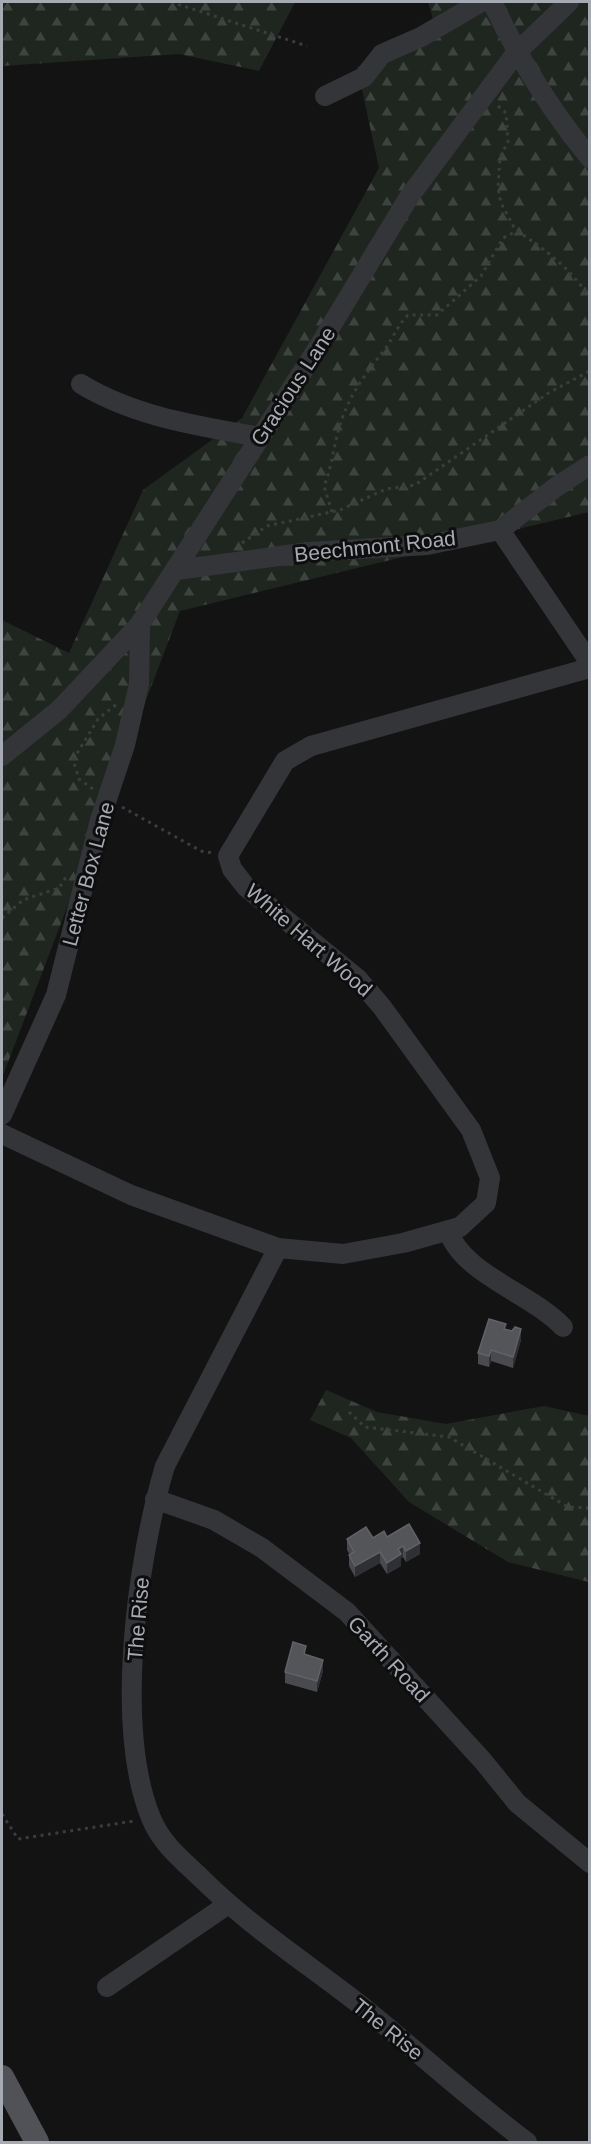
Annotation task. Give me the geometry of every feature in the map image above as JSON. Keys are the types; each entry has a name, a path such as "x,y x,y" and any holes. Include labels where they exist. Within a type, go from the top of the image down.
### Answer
{"main road":[{"path":"2,2077 36,2142"}],"street":[{"path":"325,96 364,77 382,54 421,37 481,2"},
{"path":"492,2 516,53 572,137 590,158"},
{"name":"Gracious Lane","path":"2,756 59,710 140,624 177,570 319,346 409,197 516,53 570,2"},
{"path":"81,384 102,397 130,408 197,425 260,437"},
{"name":"Beechmont Road","path":"177,570 309,552 427,545 500,530 556,487 590,465"},
{"path":"500,530 590,663"},
{"name":"Letter Box Lane","path":"2,1115 57,995 107,799 125,745 139,684 140,624"},
{"path":"228,856 285,761 311,746 590,668"},
{"name":"White Hart Wood","path":"228,856 232,869 246,887 358,979 382,1006 471,1130 490,1178 486,1203 460,1227 403,1243 343,1254 278,1248"},
{"path":"2,1134 131,1195 278,1248"},
{"path":"448,1230 451,1239 468,1261 482,1272 517,1291 563,1327"},
{"name":"The Rise","path":"278,1248 165,1466 155,1499 135,1622 132,1746 151,1819 170,1850 227,1905 358,2004 526,2142"},
{"name":"Garth Road","path":"155,1499 214,1520 252,1542 347,1612 483,1761 517,1803 590,1863"},
{"path":"107,1987 227,1905"}],"path":[{"path":"171,2 307,46"},
{"path":"485,95 506,113 508,141 500,157 498,188 501,203 517,231 548,251 582,285 590,298"},
{"path":"332,512 324,486 330,472 341,420 365,373 387,346 395,328 408,315 437,315 481,276 503,238 517,231"},
{"path":"238,546 267,526 332,512 386,489 415,485 550,392 590,371"},
{"path":"139,684 98,720 73,760 79,779 107,799 201,851 228,856"},
{"path":"2,918 23,900 59,888 70,871"},
{"path":"349,1412 365,1426 449,1437 568,1507 590,1508"},
{"path":"2,1815 18,1839 151,1819"}],"green space":[{"path":"2,2 295,2 259,71 179,54 2,66"},
{"path":"428,2 589,2 589,512 180,611 2,1078 2,620 69,653 143,490 242,418 379,168 357,67 438,37"},
{"path":"326,1390 377,1412 446,1424 544,1406 589,1416 589,1582 508,1562 409,1502 351,1438 310,1420"}],"building":[{"path":"489,1319 506,1324 504,1329 512,1331 515,1327 521,1329 513,1357 491,1350 489,1356 478,1353"},
{"path":"409,1524 420,1543 406,1551 403,1546 398,1549 401,1554 387,1563 380,1552 355,1566 349,1555 354,1552 347,1539 366,1527 373,1538 384,1531 387,1537"},
{"path":"293,1642 306,1646 304,1654 323,1660 317,1681 285,1672"}]}
